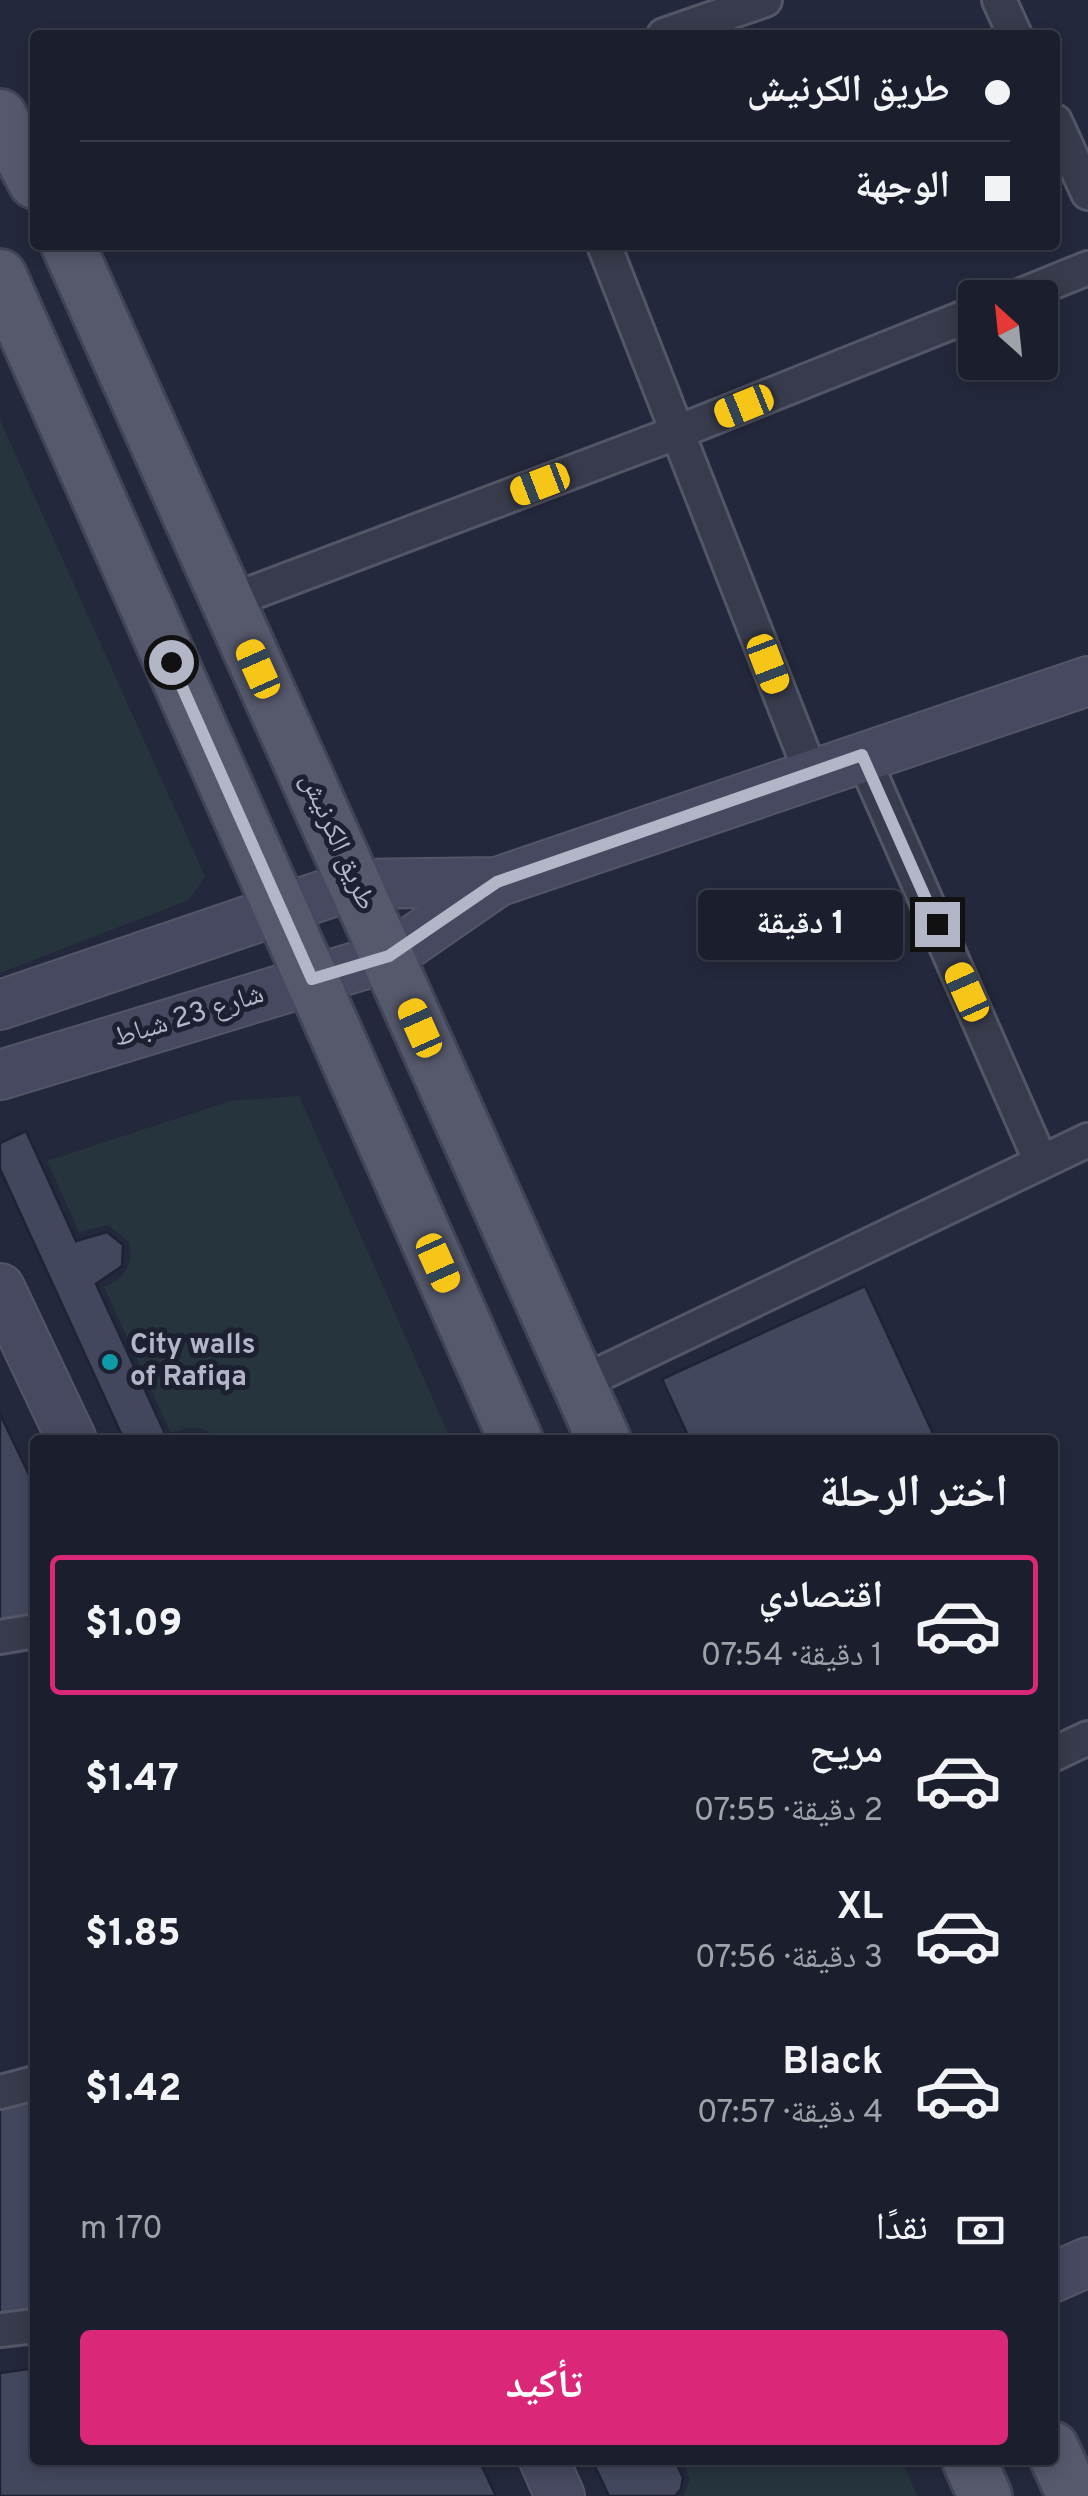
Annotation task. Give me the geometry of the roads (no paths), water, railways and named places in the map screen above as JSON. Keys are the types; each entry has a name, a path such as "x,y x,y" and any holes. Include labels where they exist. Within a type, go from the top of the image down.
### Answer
{"main road":[{"path":"0,116 30,173"},
{"name":"طريق الكرنيش","path":"70,250 602,1435"},
{"path":"0,276 514,1435"},
{"path":"0,1005 356,884 497,882 1088,681"},
{"name":"شارع 23 شباط","path":"0,1075 389,956 497,882"},
{"path":"0,1288 70,1435"},
{"path":"1058,2275 1088,2262"},
{"path":"1058,2461 1074,2496"},
{"path":"546,2465 560,2496"},
{"path":"970,2465 984,2496"}],"street":[{"path":"679,30 766,0"},
{"path":"999,0 1013,30"},
{"path":"1060,132 1088,192"},
{"path":"606,250 811,773"},
{"path":"1058,280 1088,268"},
{"path":"228,602 678,432 958,320"},
{"path":"862,755 1041,1162"},
{"path":"579,1384 1088,1140"},
{"path":"0,1637 30,1632"},
{"path":"1058,1751 1088,1738"},
{"path":"0,2092 30,2084"},
{"path":"0,2330 30,2327"}],"place":[{"name":"City walls of Rafiqa","path":"110,1362"}]}
